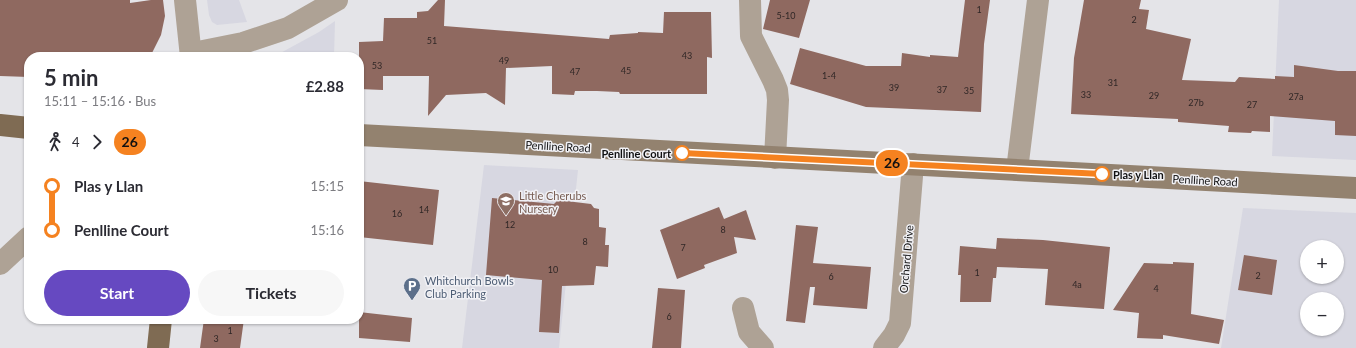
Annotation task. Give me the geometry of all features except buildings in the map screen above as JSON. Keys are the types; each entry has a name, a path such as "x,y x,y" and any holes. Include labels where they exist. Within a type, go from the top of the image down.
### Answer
{"main road":[{"path":"0,125 24,127"},
{"path":"158,348 160,324"}],"street":[{"path":"185,0 191,52"},
{"path":"203,52 243,43 288,28 337,0"},
{"path":"750,0 751,36 777,90 778,100 775,158"},
{"path":"1017,170 1038,0"},
{"name":"Penlline Road","path":"364,135 1356,188"},
{"name":"Orchard Drive","path":"884,348 894,335 900,323 913,164"},
{"path":"0,264 24,242"},
{"path":"743,308 749,332 763,348"}],"shaded area":[{"path":"207,0 239,0 247,22 217,25 212,22 209,15"},
{"path":"1279,0 1356,0 1356,160 1272,156"},
{"path":"335,21 334,52 282,52 319,32"},
{"path":"484,165 578,170 559,348 462,348"},
{"path":"1243,208 1356,213 1356,348 1221,348"}],"bus line":[{"name":"26","path":"682,153 1102,174"}],"place":[{"name":"Penlline Court","path":"682,153"},
{"name":"Plas y Llan","path":"1102,174"},
{"name":"Little Cherubs Nursery","path":"506,216"},
{"name":"Whitchurch Bowls Club Parking","path":"412,301"}]}
